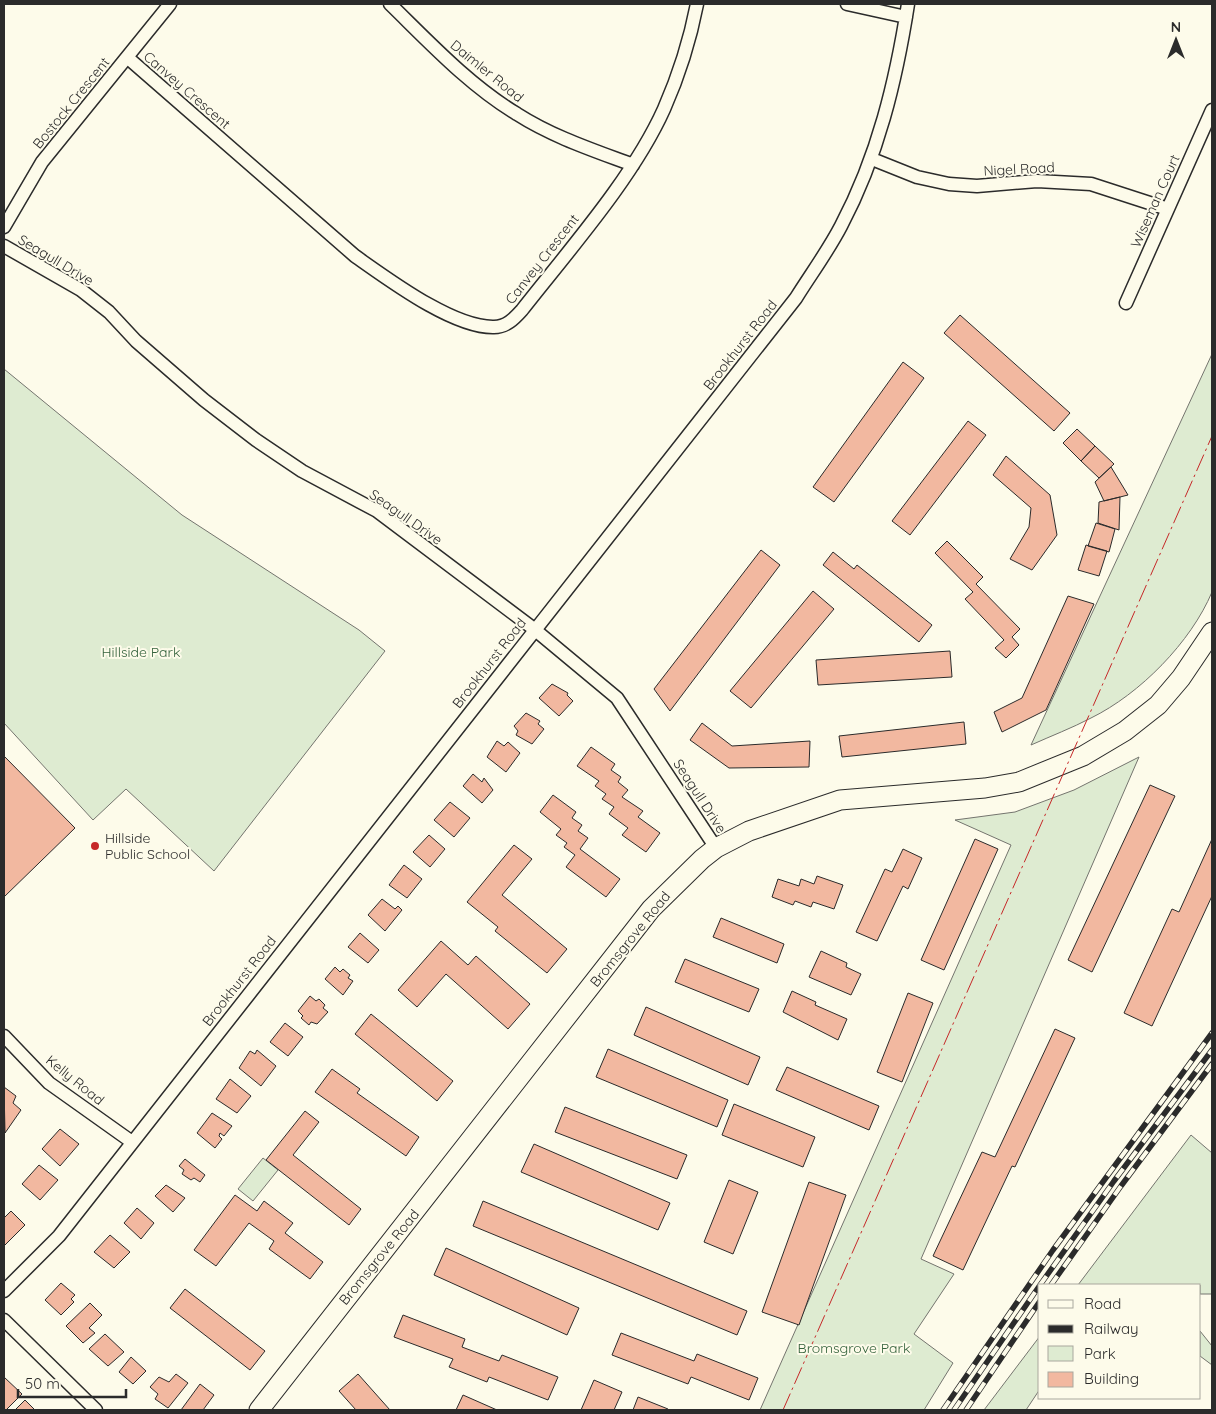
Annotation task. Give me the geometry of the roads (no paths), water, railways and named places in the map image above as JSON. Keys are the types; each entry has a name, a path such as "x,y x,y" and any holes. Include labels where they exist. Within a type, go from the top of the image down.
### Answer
{"street":[{"name":"Bostock Crescent","path":"4,227 42,162 170,4"},
{"name":"Daimler Road","path":"390,4 455,68 517,114 553,134 633,165"},
{"name":"Canvey Crescent","path":"128,58 355,256 396,285 460,320 494,327 509,323 522,310 633,165 664,110 679,72 697,4"},
{"path":"846,4 906,17"},
{"name":"Brookhurst Road","path":"4,1291 59,1236 796,298 840,227 872,159 894,84 908,4"},
{"name":"Wiseman Court","path":"1126,303 1212,110"},
{"name":"Nigel Road","path":"872,159 917,177 949,184 977,186 1037,181 1091,184 1168,209"},
{"name":"Seagull Drive","path":"4,246 81,290 109,312 136,341 204,400 256,440 302,471 377,511 534,630 617,698 716,848"},
{"name":"Bromsgrove Road","path":"259,1410 650,909 692,867 716,848 749,831 840,800 985,788 1019,782 1083,756 1125,731 1158,705 1181,678 1212,632"},
{"name":"Kelly Road","path":"4,1036 49,1083 132,1142"},
{"path":"4,1320 96,1410"}],"railway":[{"path":"943,1410 1053,1250 1212,1033"},
{"path":"1041,1284 1114,1181 1212,1050"},
{"path":"1052,1284 1121,1186 1212,1064"},
{"path":"954,1410 1038,1288"},
{"path":"966,1410 1038,1304"}],"place":[{"name":"Hillside Public School","path":"95,846"}],"park label":[{"name":"Hillside Park","path":"141,652"},
{"name":"Bromsgrove Park","path":"854,1348"}]}
